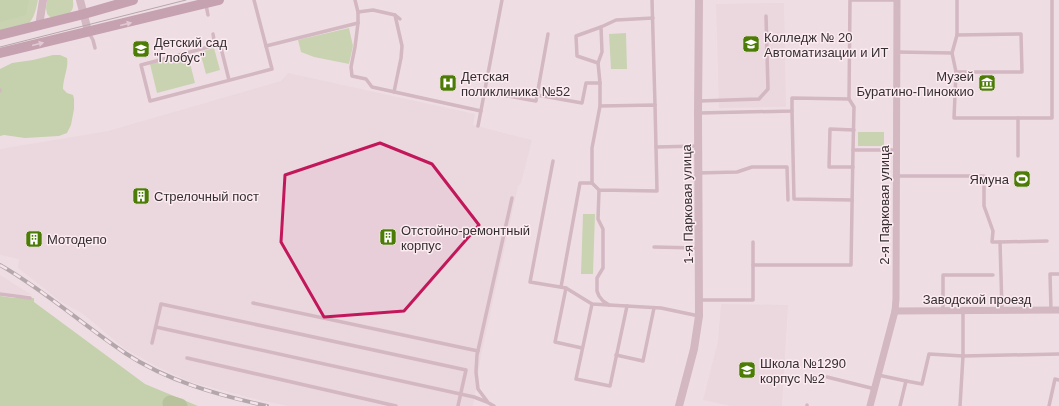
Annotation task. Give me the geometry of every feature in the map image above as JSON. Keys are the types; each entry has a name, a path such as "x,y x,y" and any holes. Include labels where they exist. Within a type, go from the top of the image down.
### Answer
{"main road":[{"path":"0,36 133,0"},
{"path":"0,53 88,31 111,27 205,2 219,0"}],"street":[{"path":"39,26 43,0"},
{"path":"80,0 88,31"},
{"name":"1-я Парковая улица","path":"679,406 694,349 700,300 698,173 699,0"},
{"name":"2-я Парковая улица","path":"870,406 895,311 896,299 897,0"},
{"name":"Заводской проезд","path":"895,311 1059,310"}],"lane":[{"path":"229,80 220,44 141,65 150,101 272,69 254,0"},
{"path":"355,0 358,12 358,23 351,66 352,76 366,79 372,87 481,111"},
{"path":"478,126 502,0"},
{"path":"561,287 580,183 592,184 599,190 657,191 652,0"},
{"path":"753,265 851,265 854,107 849,99 850,0 897,0"},
{"path":"957,0 957,35 952,53 956,72 954,118 1052,118 1052,0"},
{"path":"205,2 208,14"},
{"path":"358,12 373,10 395,15 400,19"},
{"path":"394,92 402,46 395,15"},
{"path":"698,101 759,99 768,90 766,16"},
{"path":"598,63 577,56 576,36 616,20 653,18"},
{"path":"266,46 358,23"},
{"path":"592,184 592,148 600,106 598,63 602,52 601,27"},
{"path":"88,31 95,48"},
{"path":"213,34 215,46"},
{"path":"485,92 536,102 548,34"},
{"path":"956,72 1022,72 1021,34 957,35"},
{"path":"897,52 952,53"},
{"path":"537,95 582,103 586,83 600,82"},
{"path":"849,99 792,98 794,199 852,200"},
{"path":"600,106 655,105"},
{"path":"698,113 792,111"},
{"path":"1018,118 1018,156"},
{"path":"854,120 859,120"},
{"path":"853,167 829,167 830,129 854,130"},
{"path":"656,147 698,146"},
{"path":"853,150 896,150"},
{"path":"553,161 530,282 566,288 592,304 654,308 699,316"},
{"path":"698,173 737,172 752,167 787,167 788,200"},
{"path":"853,173 858,173"},
{"path":"896,176 984,176 984,206 993,231 992,242 1047,241"},
{"path":"599,190 598,219 603,229 603,268 597,278 597,291 598,296 609,305"},
{"path":"487,402 478,389 476,372 478,351 512,198"},
{"path":"700,300 753,300 753,242"},
{"path":"1000,242 1002,310"},
{"path":"654,247 699,248"},
{"path":"1051,310 1050,274 1059,274"},
{"path":"943,311 944,275 993,276"},
{"path":"566,288 555,342 582,348"},
{"path":"0,294 30,298"},
{"path":"253,303 478,351"},
{"path":"152,343 161,304 466,370 458,406"},
{"path":"592,304 576,379 610,386 627,306"},
{"path":"616,355 643,361 654,308"},
{"path":"960,406 963,356 963,311"},
{"path":"156,327 461,394 487,402 494,406"},
{"path":"878,375 922,384 929,354 963,356 1059,354"},
{"path":"187,358 396,406"},
{"path":"827,378 875,389"},
{"path":"1049,406 1055,379 1059,380"},
{"path":"900,406 906,381"}],"highlighted area":[{"path":"380,143 432,164 479,225 404,311 324,317 281,242 285,175"}],"shaded area":[{"name":"Колледж № 20 Автоматизации и ИТ","path":"784,3 786,107 719,108 716,4"},
{"path":"288,73 475,114 473,125 532,140 521,183 518,186 481,356 473,406 288,406 191,382 160,368 125,349 83,314 60,301 18,268 19,259 0,255 0,149 108,131 281,81"},
{"path":"0,275 32,295 19,295 0,292"},
{"name":"Школа №1290 корпус №2","path":"721,304 788,305 782,406 731,406 703,400 718,341"}],"green space":[{"path":"0,0 38,0 33,17 27,24 0,31"},
{"path":"0,0 29,0 26,15 0,22"},
{"path":"47,0 73,0 73,9 65,15 50,17 47,14"},
{"path":"349,28 353,46 349,64 314,57 301,52 298,40"},
{"path":"626,33 627,69 611,69 609,34"},
{"path":"214,48 220,70 206,74 200,52"},
{"path":"60,55 67,58 63,89 67,93 73,95 74,109 71,125 67,133 59,136 25,138 4,135 0,136 0,69 12,63"},
{"path":"188,55 195,83 157,93 150,64"},
{"path":"858,132 884,132 884,146 858,146"},
{"path":"583,214 595,214 593,274 581,274"},
{"path":"0,296 34,298 34,302 145,384 198,406 0,406"}],"waterway":[{"path":"170,403 180,406"}],"tram line":[{"path":"0,47 186,0"}],"railway":[{"path":"0,265 48,296 125,353 158,372 212,392 267,406"}],"place":[{"name":"Колледж № 20 Автоматизации и ИТ","path":"751,44"},
{"name":"Детский сад \"Глобус\"","path":"141,49"},
{"name":"Детская поликлиника №52","path":"448,83"},
{"name":"Музей Буратино-Пиноккио","path":"987,83"},
{"name":"Ямуна","path":"1022,179"},
{"name":"Стрелочный пост","path":"141,196"},
{"name":"Отстойно-ремонтный корпус","path":"388,237"},
{"name":"Мотодепо","path":"34,239"},
{"name":"Школа №1290 корпус №2","path":"747,370"}]}
